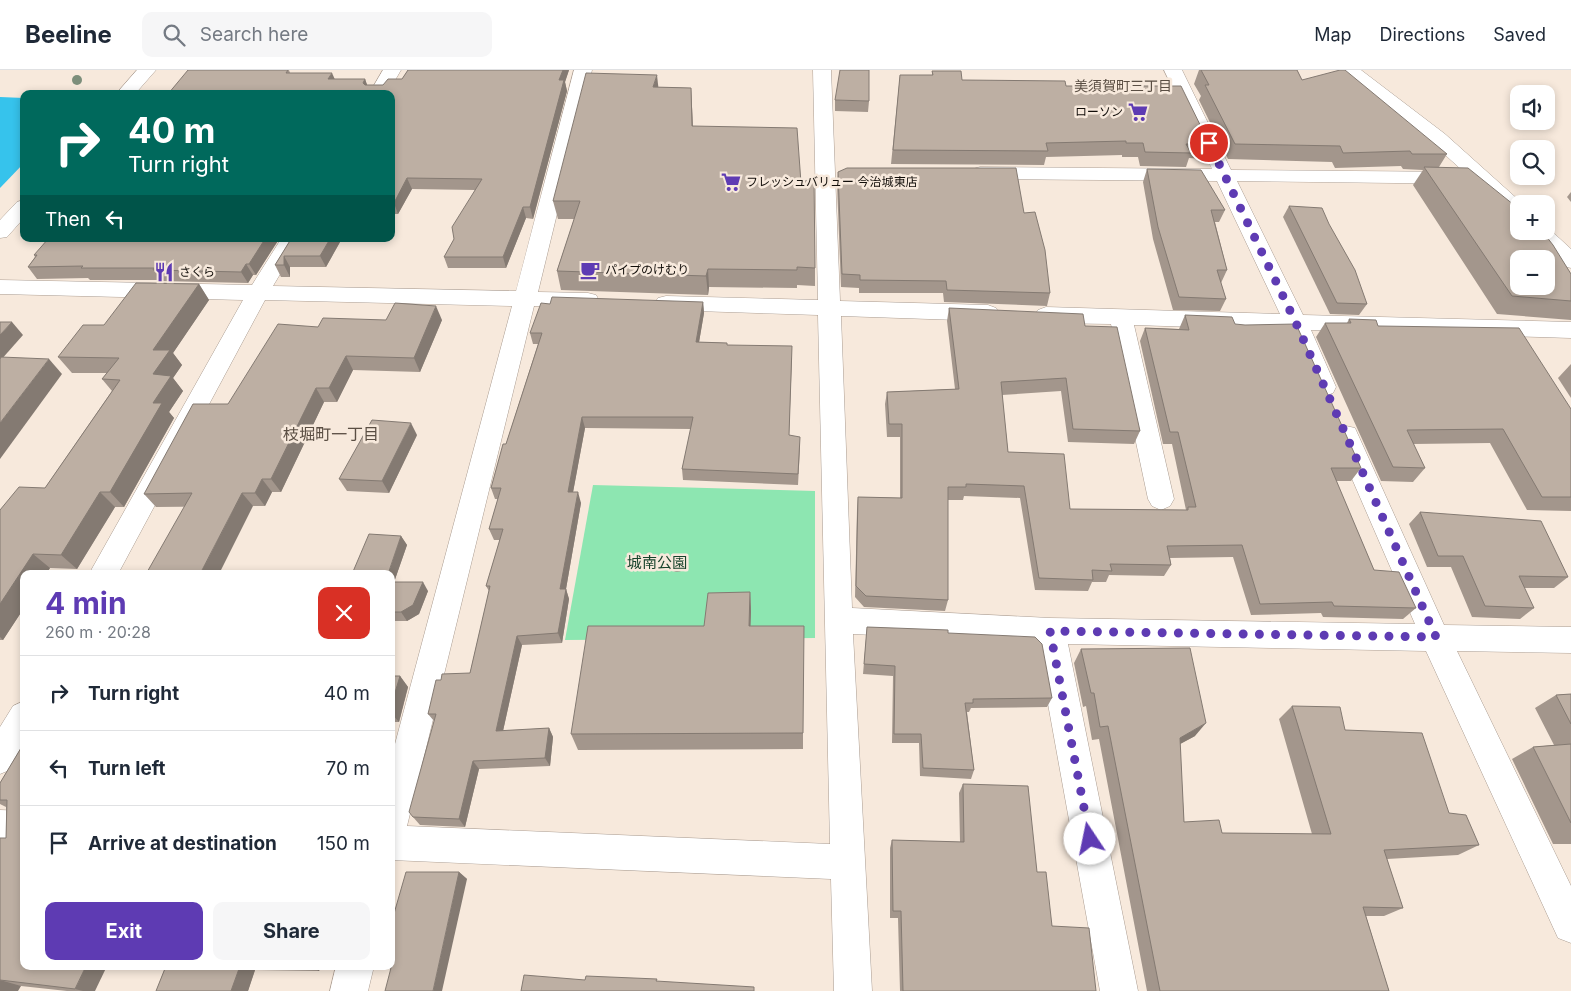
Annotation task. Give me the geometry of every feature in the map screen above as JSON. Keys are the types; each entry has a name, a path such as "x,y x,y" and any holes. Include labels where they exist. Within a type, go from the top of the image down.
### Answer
{"street":[{"path":"128,90 146,70"},
{"path":"380,90 392,70"},
{"path":"395,808 583,70"},
{"path":"822,70 833,171 830,308 838,620 853,991"},
{"path":"1173,70 1296,323 1436,637 1571,925"},
{"path":"1350,70 1438,138 1510,202"},
{"path":"961,173 1483,178"},
{"path":"0,232 20,210"},
{"path":"1549,240 1571,261"},
{"path":"105,570 258,293 289,242"},
{"path":"0,287 613,301"},
{"path":"643,302 1571,330"},
{"path":"1121,317 1161,498"},
{"path":"1512,329 1526,352"},
{"path":"838,620 1050,631 1571,640"},
{"path":"1050,631 1119,991"},
{"path":"0,758 20,723"},
{"path":"0,827 20,828"},
{"path":"395,843 848,862"},
{"path":"349,991 354,970"}],"green space":[{"name":"城南公園","path":"593,485 815,491 815,638 565,640"}],"water":[{"path":"0,97 20,98 20,167 0,188"}],"building":[{"path":"188,70 288,70 286,73 332,73 328,79 365,79 363,83 365,85 383,85 388,79 402,79 408,70 563,70 559,80 564,80 530,207 523,207 503,257 444,257 454,239 452,227 482,179 407,178 395,201 395,90 171,90"},
{"path":"840,70 869,70 869,101 835,100"},
{"path":"1201,70 1297,70 1302,80 1345,70 1447,154 1412,154 1410,151 1343,153 1340,146 1235,144 1205,85 1209,85"},
{"path":"932,71 961,71 962,80 1065,81 1066,86 1181,86 1210,145 1186,144 1191,153 1145,152 1143,143 1126,143 1126,141 1046,143 1048,151 893,150 900,75 933,75"},
{"path":"586,73 657,75 653,87 691,88 692,126 797,128 801,183 814,177 815,268 797,267 797,270 708,269 706,276 557,271 580,201 553,201"},
{"path":"1424,167 1468,168 1510,202 1510,240 1549,240 1571,274 1571,301 1512,296 1555,295 1555,250 1510,250 1510,293"},
{"path":"847,168 1016,168 1024,213 1035,212 1045,250 1050,293 947,290 946,281 860,280 860,275 842,274 838,172"},
{"path":"1147,169 1201,170 1225,210 1211,210 1227,270 1217,270 1226,299 1179,297 1158,227"},
{"path":"1289,206 1322,208 1355,270 1367,304 1337,303"},
{"path":"45,242 263,242 249,264 246,264 241,272 153,270 154,268 81,268 83,266 28,267 37,255 34,255"},
{"path":"289,242 328,242 320,256 284,256 284,265 275,265"},
{"path":"136,283 199,284 153,350 170,350 153,374 171,376 153,403 162,403 110,492 100,492 61,555 33,554 22,570 20,570 20,574 0,604 0,510 19,487 45,488 120,380 102,379 119,358 58,357 83,325 104,325"},
{"path":"552,297 703,302 696,342 727,343 727,345 792,346 789,435 800,437 798,474 682,469 693,417 582,417 568,492 578,492 560,589 566,589 558,633 517,636 496,731 549,728 545,758 473,761 459,819 413,817 409,812 436,714 428,714 436,680 441,680 442,674 470,673 490,586 486,586 503,529 489,529 501,488 491,488 503,444 506,444 542,333 530,333 541,303 550,304"},
{"path":"395,303 436,306 414,358 346,356 329,388 316,388 271,479 262,479 255,493 242,493 202,570 148,570 192,493 144,494 193,404 228,404 278,324 318,327 323,318 386,320"},
{"path":"949,308 1083,314 1085,326 1117,327 1140,431 1073,429 1066,378 1001,382 1008,452 1064,454 1070,509 1188,510 1188,507 1196,507 1178,432 1170,432 1145,328 1189,330 1185,315 1232,317 1235,324 1245,325 1296,324 1361,468 1331,468 1374,570 1399,572 1416,608 1334,606 1332,602 1260,604 1242,545 1167,546 1171,565 1110,564 1112,571 1092,570 1093,580 1039,578 1024,486 966,484 966,487 948,487 948,600 866,596 856,586 858,497 902,498 902,424 889,424 887,392 959,389"},
{"path":"1349,319 1376,320 1378,326 1519,328 1571,409 1571,497 1542,497 1503,429 1407,430 1425,468 1393,467 1325,323 1351,323"},
{"path":"0,322 12,322 0,335"},
{"path":"1,357 49,359 0,423 0,359"},
{"path":"372,420 411,423 382,481 339,479"},
{"path":"1420,512 1541,521 1568,577 1519,576 1534,608 1485,606 1463,556 1438,556"},
{"path":"369,534 401,536 389,570 354,570"},
{"path":"395,582 423,582 413,605 401,612 395,612"},
{"path":"750,592 749,626 804,626 803,733 571,734 588,626 704,626 708,593"},
{"path":"867,627 948,630 948,633 1035,637 1042,644 1052,698 973,699 973,703 965,703 974,770 923,768 921,734 894,734 895,666 864,664"},
{"path":"1190,648 1206,723 1180,738 1184,822 1219,820 1222,833 1331,834 1292,706 1340,707 1345,730 1422,733 1449,813 1466,815 1479,845 1384,850 1403,908 1363,907 1389,991 1160,991 1108,726 1100,727 1094,693 1091,693 1081,649"},
{"path":"395,676 400,676 395,693"},
{"path":"1571,694 1571,724 1556,695"},
{"path":"1571,744 1571,823 1533,747"},
{"path":"20,750 20,970 84,970 75,989 0,980 0,838 6,838 7,800 0,800 0,783"},
{"path":"963,784 1028,786 1037,872 1046,872 1052,926 1089,928 1096,991 903,991 901,911 893,911 892,840 964,842"},
{"path":"406,872 459,872 433,991 385,991 390,970 395,970 395,910"},
{"path":"164,970 239,970 231,991 156,991"},
{"path":"524,975 585,980 586,976 657,979 656,981 754,987 754,991 521,991"}],"place":[{"name":"ローソン","path":"1138,112"},
{"name":"フレッシュバリュー 今治城東店","path":"731,182"},
{"name":"パイプのけむり","path":"590,270"},
{"name":"さくら","path":"164,272"}],"district":[{"name":"美須賀町三丁目","path":"1123,86"},
{"name":"枝堀町一丁目","path":"331,434"}],"route":[{"path":"1090,839 1050,631 1436,637 1296,323 1209,143"}]}
